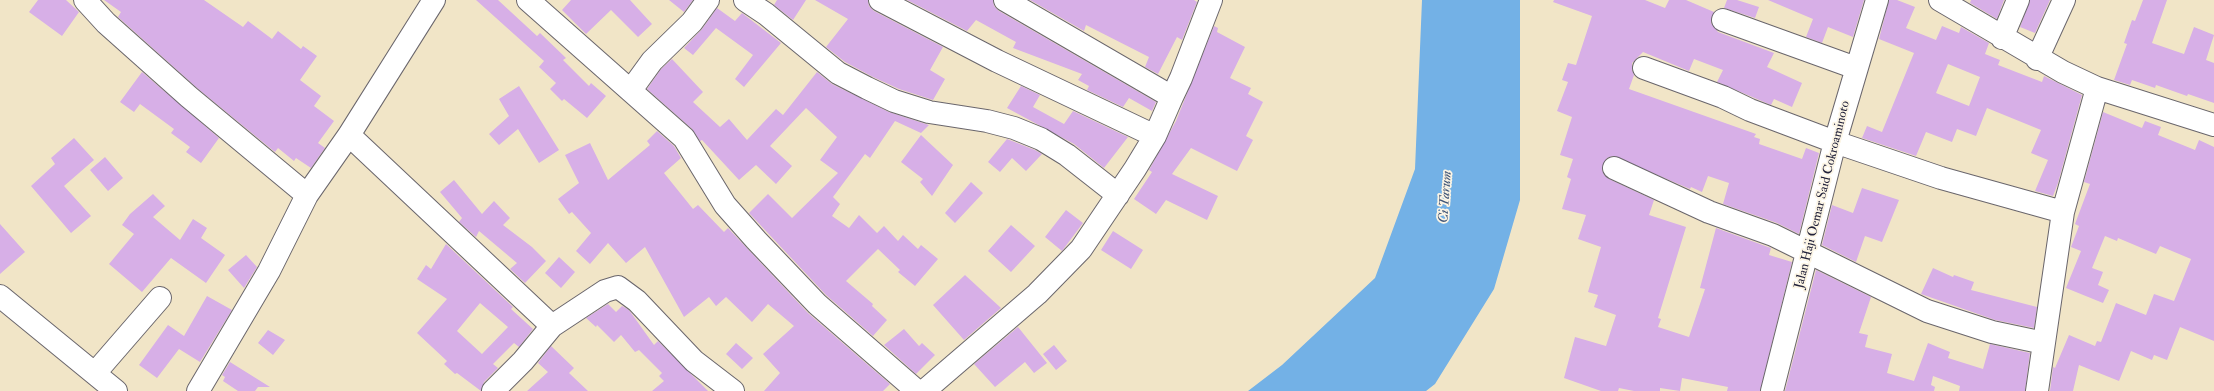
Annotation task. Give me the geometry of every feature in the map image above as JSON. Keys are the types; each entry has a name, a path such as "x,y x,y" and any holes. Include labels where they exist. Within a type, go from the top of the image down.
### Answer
{"street":[{"path":"85,0 106,23 189,98 306,195"},
{"path":"198,391 269,271 306,195 348,135 434,0"},
{"path":"528,0 684,138 725,206 756,240 817,304 917,391"},
{"path":"631,90 652,61 692,22 708,0"},
{"path":"745,0 766,14 838,73 894,101 929,112 988,121 1014,128 1041,139 1067,155 1118,194"},
{"path":"880,0 997,61 1154,136"},
{"path":"924,391 1037,294 1081,249 1118,194 1154,136 1181,78 1211,0"},
{"name":"Jalan Haji Oemar Said Cokroaminoto","path":"1772,391 1835,142 1877,0"},
{"path":"1940,0 2036,59 2097,88 2214,125"},
{"path":"2002,38 2018,0"},
{"path":"2036,59 2064,0"},
{"path":"1018,3 1172,97"},
{"path":"1722,20 1856,68"},
{"path":"1644,68 1723,97 1750,110 1835,142 1942,178 2064,212"},
{"path":"2037,391 2064,212 2097,88"},
{"path":"348,135 552,326"},
{"path":"1614,168 1709,212 1773,235 1927,311 1985,330 2044,343"},
{"path":"494,391 523,361 552,326 605,291 618,287 637,301 694,361 733,391"},
{"path":"0,296 116,391"},
{"path":"95,373 160,298"}],"water":[{"name":"Ci Tarum","path":"1422,0 1520,0 1520,200 1494,289 1435,384 1426,391 1248,391 1282,365 1375,278 1415,169"}],"building":[{"path":"38,0 66,0 79,12 62,36 29,12"},
{"path":"104,0 204,0 243,27 248,21 272,39 278,31 301,49 303,46 317,56 300,80 321,96 314,106 334,121 318,143 325,148 311,168 296,158 294,161 278,148 275,152 270,148 197,88 118,17 121,12"},
{"path":"476,0 498,0 537,36 540,33 566,58 563,60 589,86 591,83 606,96 587,118 564,99 562,101 550,89 556,83 539,67 544,61"},
{"path":"571,0 630,0 652,24 638,37 611,10 586,34 562,10"},
{"path":"669,0 693,0 684,12"},
{"path":"777,0 806,0 793,20 774,5"},
{"path":"815,0 868,0 869,6 874,11 943,47 930,70 945,79 933,100 899,89 873,77 845,62 826,47 848,19"},
{"path":"907,0 993,0 994,6 999,11 1156,102 1152,111 1129,98 1123,107 1087,90 1089,86 1078,80 1082,74 1013,48 1016,42 976,20 967,31"},
{"path":"1030,0 1194,0 1197,2 1182,40 1177,37 1158,74 1145,67 1149,57 1086,25 1084,31"},
{"path":"1554,0 1645,0 1665,8 1669,0 1686,0 1714,12 1711,23 1718,32 1774,53 1767,67 1802,83 1792,107 1774,99 1771,105 1717,82 1723,70 1694,59 1689,71 1643,52 1632,63 1634,75 1629,89 1756,134 1754,137 1760,139 1759,144 1802,159 1806,148 1819,153 1799,234 1777,223 1723,204 1729,183 1708,176 1702,192 1691,187 1690,189 1613,156 1607,158 1602,169 1604,175 1609,179 1654,200 1649,215 1686,227 1658,318 1661,319 1658,327 1689,337 1705,289 1700,288 1716,228 1771,248 1769,255 1792,262 1760,391 1727,391 1728,387 1682,378 1680,391 1660,388 1660,391 1634,391 1619,388 1618,391 1601,391 1564,378 1575,337 1606,346 1616,315 1594,307 1598,295 1588,292 1601,247 1578,239 1586,215 1562,209 1571,179 1567,177 1573,159 1560,155 1572,117 1557,111 1568,82 1562,80 1568,63 1576,65 1592,16 1553,2"},
{"path":"1727,0 1737,0 1759,7 1755,18 1724,8"},
{"path":"1768,0 1864,0 1853,37 1828,27 1822,43 1806,37 1813,19"},
{"path":"1889,0 1897,0 1915,7 1906,28 1936,40 1942,26 1959,33 1961,27 1989,43 1985,54 2000,60 1998,65 2042,82 2044,76 2082,95 2058,183 2053,196 2035,191 2048,160 2031,153 2041,130 1987,108 1976,136 1957,129 1952,142 1926,132 1916,156 1862,138 1867,126 1882,132 1914,53 1879,39","holes":["1948,64 1980,77 1969,106 1936,93"]},
{"path":"1971,0 2004,0 1997,19 1970,3"},
{"path":"2030,0 2050,0 2035,33 2020,27"},
{"path":"2143,0 2167,0 2152,43 2184,54 2194,27 2214,35 2206,60 2214,63 2214,103 2188,94 2187,96 2156,85 2155,88 2132,80 2130,85 2114,80 2127,44 2124,43 2132,20 2135,21"},
{"path":"717,8 735,21 742,13 781,43 744,87 735,79 753,55 716,28 693,55 684,48 702,29"},
{"path":"1214,26 1218,28 1217,32 1245,47 1230,78 1251,88 1248,94 1263,102 1246,136 1253,140 1237,171 1191,148 1172,174 1218,196 1207,220 1166,200 1156,214 1134,199 1152,172 1149,170 1176,121"},
{"path":"672,59 703,92 693,102 720,127 729,119 747,140 776,109 783,115 817,72 832,84 889,112 929,125 921,133 895,121 870,158 865,154 833,197 840,204 832,216 849,228 859,215 877,233 884,226 898,241 903,235 918,249 921,245 938,259 915,286 898,272 900,270 878,249 846,281 873,304 872,306 887,320 873,336 826,295 749,213 768,194 792,218 838,173 820,160 837,137 806,108 770,146 792,166 776,184 756,165 739,180 702,140 700,141 692,129 647,89 661,69"},
{"path":"142,72 219,138 201,163 186,152 190,147 171,133 174,129 140,104 134,112 120,102"},
{"path":"519,86 559,150 539,163 518,129 499,145 489,134 509,116 499,99"},
{"path":"1021,86 1040,95 1033,107 1064,124 1073,111 1128,137 1104,168 1074,144 1007,108"},
{"path":"2103,112 2142,128 2145,121 2161,127 2158,135 2195,150 2199,140 2214,147 2214,341 2180,327 2167,360 2154,355 2152,360 2131,351 2119,381 2079,365 2073,391 2050,391 2053,367 2055,368 2069,335 2095,346 2097,341 2101,342 2116,303 2146,315 2154,294 2174,301 2191,259 2160,246 2156,254 2118,238 2117,241 2105,236 2092,268 2103,272 2098,285 2109,290 2103,303 2066,288 2081,251 2071,247 2079,226 2075,224 2090,184 2084,182"},
{"path":"657,131 674,146 681,158 664,173 693,209 698,205 724,232 728,228 808,313 890,384 883,391 764,391 780,373 763,354 794,326 768,304 752,322 726,297 716,306 709,297 684,317 645,247 626,263 608,243 590,264 576,251 591,233 572,212 569,214 558,199 579,183 565,155 590,143 608,180 650,145 647,141"},
{"path":"921,135 953,165 932,196 920,182 923,179 901,162"},
{"path":"74,138 94,160 64,186 91,216 71,233 31,186 55,164 51,158"},
{"path":"1007,139 1042,154 1026,171 1012,158 1000,172 988,162"},
{"path":"105,157 123,178 108,191 90,170"},
{"path":"454,180 482,214 494,201 510,218 503,225 532,247 546,261 525,283 510,269 517,263 479,231 476,237 459,222 462,218 440,192"},
{"path":"971,182 983,193 955,223 945,213"},
{"path":"1862,188 1899,200 1882,242 1865,236 1856,262 1822,245 1832,205 1853,213"},
{"path":"153,194 165,206 153,217 180,240 193,219 207,228 201,238 225,255 206,283 171,258 142,292 109,264 134,234 122,225 130,214"},
{"path":"1066,210 1083,223 1062,251 1045,237"},
{"path":"0,224 25,252 0,274"},
{"path":"1011,225 1035,246 1011,272 988,251"},
{"path":"1113,231 1143,250 1131,269 1101,250"},
{"path":"446,244 513,307 511,309 533,329 519,347 514,343 493,364 498,368 484,382 481,391 457,373 455,374 444,364 447,361 417,333 447,299 417,279 426,265 431,269","holes":["480,303 508,327 482,354 457,331"]},
{"path":"246,255 257,267 244,288 228,270"},
{"path":"559,257 575,272 561,288 545,273"},
{"path":"1933,268 1953,277 1954,275 1974,282 1971,290 2037,307 2034,328 1995,320 1921,294"},
{"path":"1816,270 1871,297 1859,333 1868,335 1865,347 1892,354 1887,373 1914,381 1928,343 1950,352 1948,358 1983,369 1990,344 2030,353 2025,391 1959,391 1960,386 1933,376 1931,385 1935,387 1934,391 1785,391"},
{"path":"965,275 1001,308 964,340 933,305"},
{"path":"207,296 232,310 200,362 179,349 157,378 139,365 168,325 184,336"},
{"path":"608,304 616,312 622,306 629,310 654,345 658,341 708,391 652,391 664,381 659,376 662,373 639,350 635,352 621,335 614,342 597,325 596,327 586,318"},
{"path":"1018,327 1047,363 1034,373 1025,362 995,387 974,364"},
{"path":"904,329 919,346 922,343 935,355 916,374 884,345"},
{"path":"268,330 285,340 273,355 258,343"},
{"path":"736,343 753,358 742,369 726,354"},
{"path":"1054,345 1067,361 1056,370 1043,354"},
{"path":"551,346 574,368 569,373 588,391 527,391 548,372 538,363"},
{"path":"230,362 270,387 258,387 255,391 238,391 223,381 225,377 222,375"}]}
